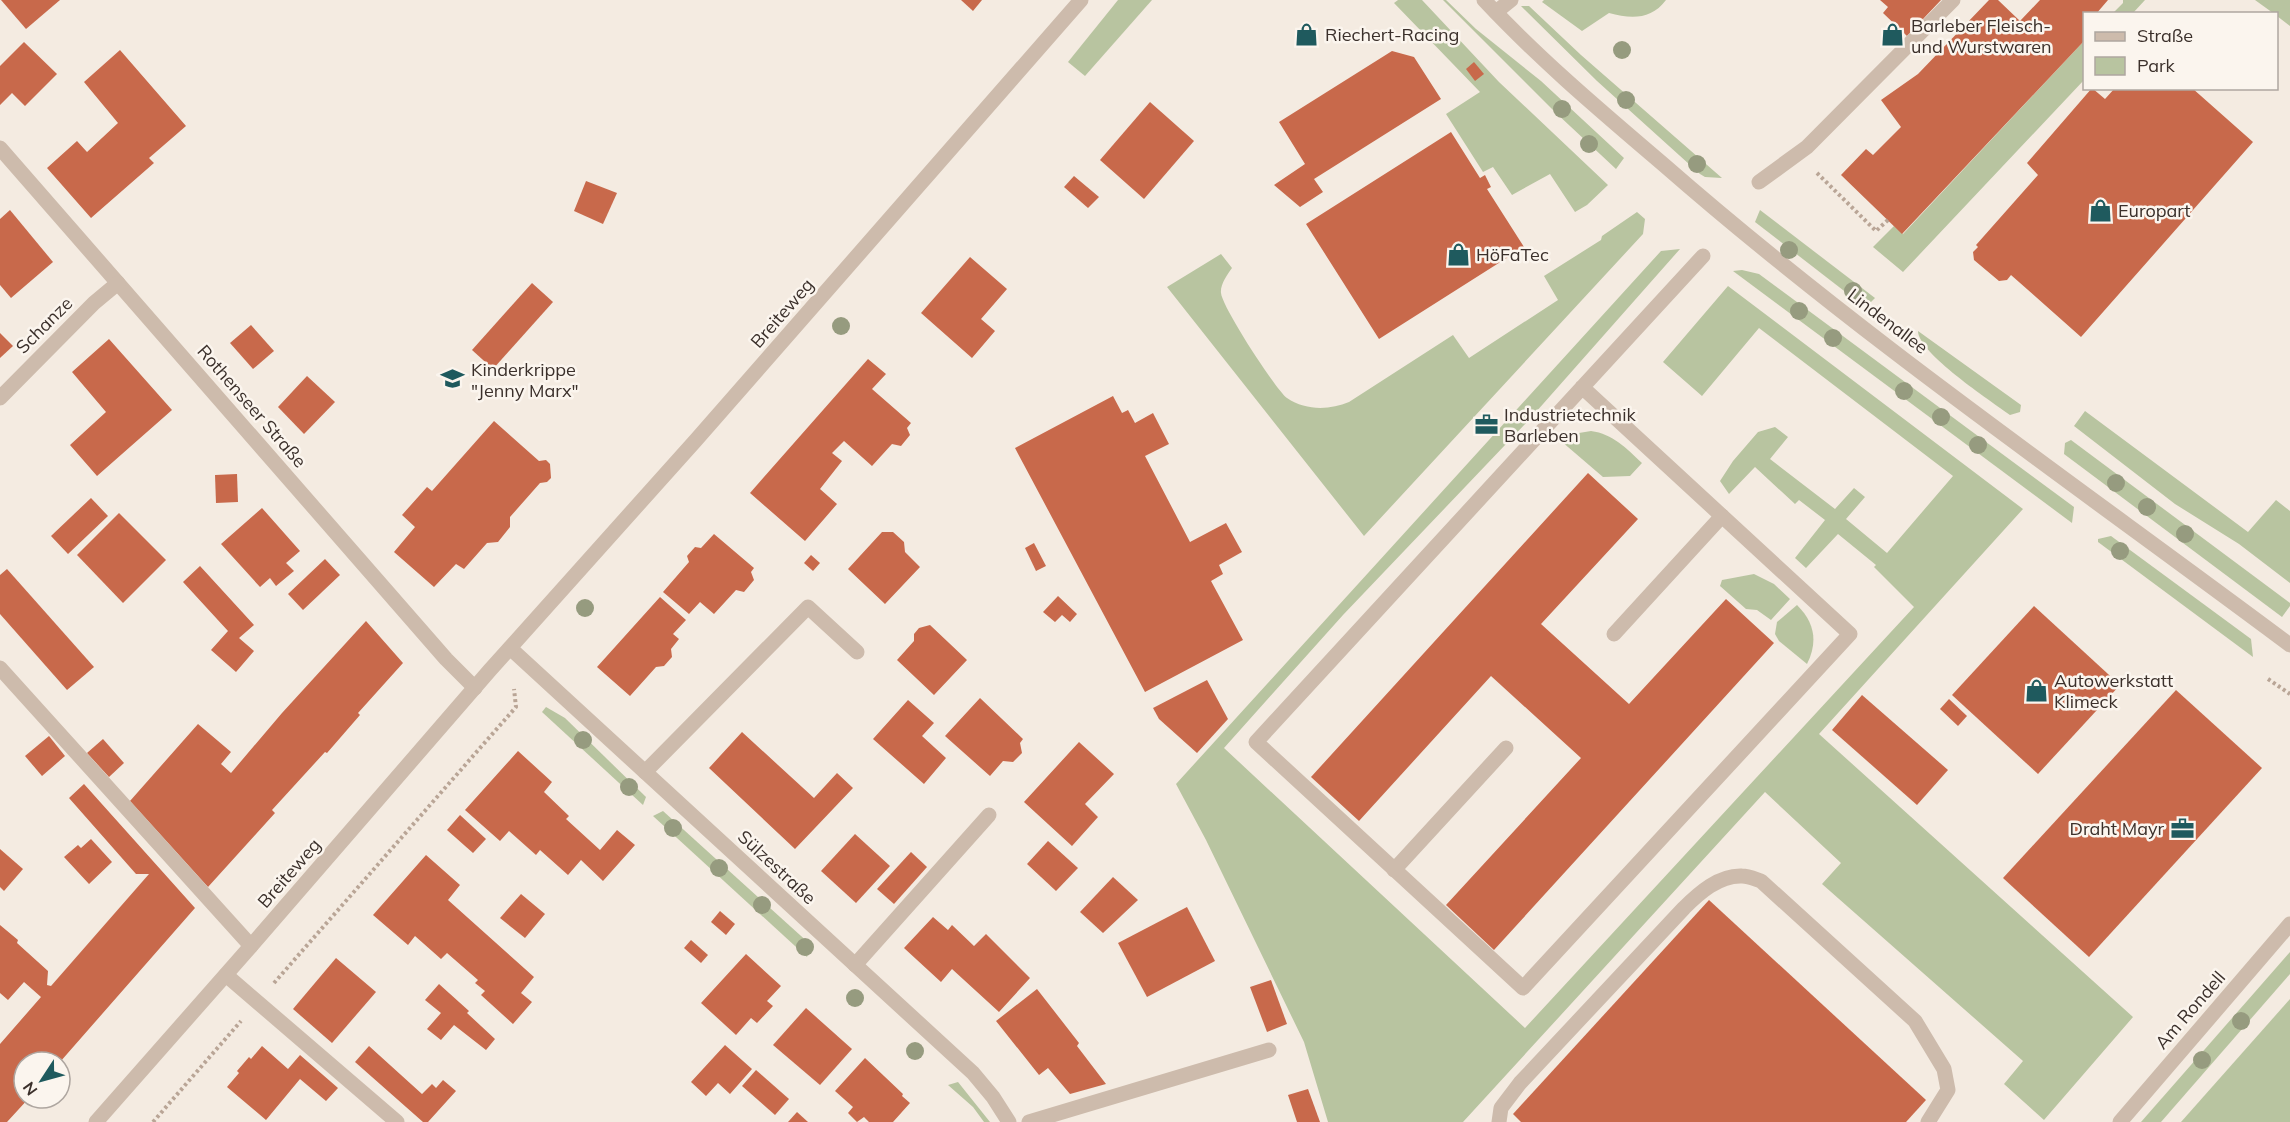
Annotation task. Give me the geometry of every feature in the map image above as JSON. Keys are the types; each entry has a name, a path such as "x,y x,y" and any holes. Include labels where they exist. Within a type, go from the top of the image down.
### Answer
{"street":[{"name":"Breiteweg","path":"96,1122 1081,0"},
{"name":"Lindenallee","path":"1484,0 1579,92 1729,222 1873,335 2290,645"},
{"path":"1496,12 1511,0"},
{"path":"1759,182 1807,147 1953,0"},
{"name":"Rothenseer Straße","path":"0,148 446,659 475,688"},
{"path":"1582,387 1850,634 1522,988 1256,742 1582,387 1703,256"},
{"name":"Schanze","path":"0,398 93,303 118,283"},
{"path":"1614,634 1722,516"},
{"path":"645,772 808,607 857,652"},
{"name":"Sülzestraße","path":"510,648 973,1073 993,1097 1009,1122"},
{"path":"0,668 251,946"},
{"path":"1394,870 1506,748"},
{"path":"855,965 989,815"},
{"path":"1499,1122 1501,1108 1520,1083 1684,908 1703,889 1724,879 1742,876 1761,881 1915,1021 1944,1069 1948,1090 1928,1122"},
{"name":"Am Rondell","path":"2120,1122 2290,924"},
{"path":"226,975 397,1122"},
{"path":"1029,1122 1269,1050"}],"path":[{"path":"1797,153 1876,231 1888,220"},
{"path":"153,1122 516,707 510,648"},
{"path":"2268,679 2290,694"}],"green space":[{"path":"1118,0 1152,0 1085,76 1068,62"},
{"path":"1398,0 1422,0 1499,82 1608,185 1587,205 1575,212 1550,174 1512,195 1493,167 1483,172 1446,114 1480,92 1394,3"},
{"path":"1443,0 1446,0 1476,29 1541,81 1624,158 1616,169 1555,112"},
{"path":"1544,0 1666,0 1654,11 1640,16 1609,13 1582,31 1542,2"},
{"path":"2123,0 2145,0 2134,12 2114,12"},
{"path":"2255,0 2290,0 2290,26 2278,17 2278,12 2272,12"},
{"path":"1521,6 1529,6 1581,55 1722,178 1705,177 1700,174 1597,81"},
{"path":"2083,42 2083,81 1903,272 1873,247 1894,226 1903,234"},
{"path":"1760,210 1875,298 1868,305 1861,304 1755,222"},
{"path":"1637,212 1645,219 1643,234 1364,536 1167,287 1221,254 1232,268 1222,287 1221,293 1224,301 1239,330 1272,380 1287,398 1294,402 1318,408 1334,407 1349,402 1453,335 1469,358 1558,300 1544,276 1601,240 1602,236"},
{"path":"1680,249 1528,421 1343,615 1224,748 1525,1028 1914,607 1874,567 1876,565 1838,534 1806,568 1795,558 1825,520 1799,500 1795,504 1755,467 1729,494 1720,481 1733,461 1758,432 1775,427 1788,437 1770,459 1835,509 1854,488 1865,497 1846,519 1887,553 1953,476 1759,328 1702,396 1663,362 1728,286 2023,509 1819,734 2133,1017 2044,1120 2004,1084 2023,1061 1822,884 1841,863 1765,792 1463,1122 1328,1122 1304,1042 1206,840 1176,784 1661,251"},
{"path":"1742,270 1759,274 2074,507 2072,523 1733,271"},
{"path":"1918,331 2021,405 2020,412 2010,415 1957,376 1930,351 1921,340"},
{"path":"2085,411 2248,532 2276,500 2290,511 2290,583 2239,544 2175,504 2074,426"},
{"path":"1591,431 1613,438 1642,463 1630,476 1603,477 1561,441 1573,434"},
{"path":"2071,440 2290,603 2282,617 2064,454 2065,443"},
{"path":"2111,536 2251,639 2253,657 2098,542 2098,539"},
{"path":"1754,574 1774,584 1790,599 1771,620 1757,610 1746,609 1720,586 1722,580"},
{"path":"1797,605 1808,619 1813,633 1813,648 1807,664 1779,641 1775,634 1777,622"},
{"path":"546,707 565,718 646,797 643,805 542,712"},
{"path":"663,811 811,945 807,957 653,816"},
{"path":"2290,952 2290,974 2161,1122 2141,1122"},
{"path":"2290,999 2290,1122 2181,1122"},
{"path":"958,1082 990,1122 984,1122 973,1107 948,1085"}],"building":[{"path":"1,0 60,0 26,29"},
{"path":"961,0 982,0 973,11"},
{"path":"1880,0 1941,0 1907,36 1883,13 1888,7"},
{"path":"1989,0 1998,0 2020,21 2040,0 2108,0 2098,12 2083,12 2083,42 1902,234 1841,175 1866,149 1873,155 1901,127 1881,100 1918,74"},
{"path":"24,42 57,74 25,106 12,93 0,105 0,66"},
{"path":"120,50 186,126 149,158 154,163 91,218 47,168 77,141 87,152 118,123 84,82"},
{"path":"1392,51 1414,57 1441,99 1314,179 1323,192 1300,207 1274,185 1305,164 1279,122"},
{"path":"1474,62 1484,74 1475,81 1466,69"},
{"name":"Europart","path":"2090,90 2094,90 2105,99 2113,90 2194,90 2253,142 2081,337 2011,275 2007,280 1999,281 1974,260 1973,252 1978,247 1976,245 2038,175 2027,163"},
{"path":"1150,102 1194,141 1144,199 1100,160"},
{"path":"1451,132 1480,178 1485,175 1491,187 1487,189 1524,247 1379,339 1306,224"},
{"path":"1074,176 1099,197 1088,208 1064,187"},
{"path":"586,181 617,193 603,224 574,211"},
{"path":"10,210 53,262 11,298 0,285 0,219"},
{"path":"970,257 1007,289 981,319 995,331 972,358 921,313"},
{"path":"532,283 553,302 493,369 472,350"},
{"path":"251,325 274,351 253,369 230,343"},
{"path":"0,333 13,346 0,358"},
{"path":"109,339 172,410 97,476 70,445 106,412 72,372"},
{"path":"868,359 886,374 872,389 911,423 907,428 910,435 901,446 892,444 872,466 844,441 832,453 842,461 820,489 837,504 805,541 750,493"},
{"path":"307,376 335,402 304,434 278,407"},
{"path":"1113,396 1122,413 1128,410 1135,423 1153,413 1169,444 1145,456 1190,542 1226,523 1242,552 1219,565 1223,574 1211,581 1243,640 1145,692 1015,448"},
{"path":"494,421 539,461 546,460 550,464 551,478 547,482 540,483 510,517 510,527 498,542 487,543 464,569 456,564 434,587 394,552 415,527 402,515 427,487 432,491"},
{"path":"1588,473 1638,519 1541,624 1629,704 1726,599 1774,643 1494,950 1446,905 1581,758 1491,676 1359,821 1311,777"},
{"path":"237,474 238,502 216,503 215,475"},
{"path":"91,498 108,516 68,554 51,536"},
{"path":"262,508 300,551 286,563 294,571 276,586 270,578 260,587 221,544"},
{"path":"119,513 166,560 123,603 77,555"},
{"path":"882,532 893,532 904,542 905,552 920,567 885,604 848,569"},
{"path":"714,534 754,568 751,572 754,580 744,592 736,590 714,614 700,602 689,614 663,592 689,562 687,556 695,547 701,548"},
{"path":"1034,543 1046,566 1036,571 1025,548"},
{"path":"811,555 820,563 813,571 804,563"},
{"path":"325,559 340,575 303,610 288,594"},
{"path":"200,566 254,625 239,638 254,651 236,672 211,650 228,631 183,582"},
{"path":"7,569 94,667 67,690 0,614 0,575"},
{"path":"1058,596 1077,614 1070,622 1062,615 1055,622 1043,612"},
{"path":"660,597 686,620 673,634 679,639 671,649 672,657 664,666 656,667 630,696 597,667"},
{"name":"Autowerkstatt Klimeck","path":"2034,606 2120,685 2038,774 1952,695"},
{"path":"366,621 403,663 358,713 360,715 327,753 325,752 272,810 275,813 208,887 130,801 198,724 231,752 221,764 231,773"},
{"path":"930,625 967,660 934,695 897,660 914,641 914,634 919,628"},
{"path":"1207,680 1228,719 1197,753 1159,719 1153,708"},
{"path":"2176,690 2262,768 2089,957 2003,878"},
{"path":"1862,695 1948,770 1917,805 1832,730"},
{"path":"980,698 1023,739 1020,743 1022,753 1013,762 1003,761 990,776 945,736"},
{"path":"1949,699 1967,716 1958,726 1940,709"},
{"path":"908,700 934,723 922,736 946,758 924,784 873,739"},
{"path":"742,732 814,798 837,773 853,788 795,849 709,768"},
{"path":"49,736 65,756 42,776 25,756"},
{"path":"103,739 124,763 109,777 87,753"},
{"path":"1079,742 1114,774 1085,804 1098,817 1072,846 1024,802"},
{"path":"518,751 552,782 544,792 569,816 566,819 600,850 617,830 635,845 603,881 581,860 568,875 540,850 536,855 509,831 500,841 465,810"},
{"path":"84,784 195,908 71,1050 12,1050 12,1110 18,1110 7,1122 0,1122 0,1044 41,997 24,982 8,1000 0,993 0,925 48,971 47,985 51,986 149,874 136,874 69,798"},
{"path":"460,815 486,839 473,853 447,830"},
{"path":"855,834 890,866 856,903 821,871"},
{"path":"91,839 112,862 89,884 64,857 78,845 81,848"},
{"path":"1048,841 1078,868 1056,891 1027,864"},
{"path":"0,849 23,869 4,891 0,887"},
{"path":"911,852 927,867 894,904 877,889"},
{"path":"426,855 460,885 448,900 534,977 521,993 532,1002 513,1024 481,995 485,991 475,983 478,980 447,953 441,959 415,936 408,945 373,915"},
{"path":"1113,877 1138,900 1103,933 1080,912"},
{"path":"521,894 545,914 525,938 500,918"},
{"path":"1709,900 1926,1100 1906,1122 1521,1122 1513,1114"},
{"path":"1187,907 1215,961 1147,997 1118,943"},
{"path":"720,911 735,924 726,935 711,922"},
{"path":"933,917 948,930 952,925 974,946 986,934 1030,978 999,1012 952,969 941,982 904,948"},
{"path":"691,940 708,955 701,963 684,948"},
{"path":"746,954 781,986 767,1001 773,1006 757,1023 751,1018 736,1035 701,1003"},
{"path":"336,958 376,992 332,1043 293,1009"},
{"path":"1271,980 1287,1024 1267,1032 1250,987"},
{"path":"439,984 495,1039 486,1050 454,1025 441,1040 427,1029 441,1013 425,1000"},
{"path":"1037,989 1079,1043 1077,1046 1106,1084 1070,1094 1048,1068 1039,1075 996,1021"},
{"path":"806,1008 852,1049 820,1085 773,1045"},
{"path":"725,1045 752,1069 730,1094 718,1083 706,1096 691,1082"},
{"path":"262,1046 288,1069 300,1055 338,1088 326,1101 300,1079 266,1120 227,1087 239,1073 237,1071"},
{"path":"369,1046 422,1094 432,1084 436,1088 443,1080 456,1091 428,1122 423,1122 355,1062"},
{"path":"865,1058 910,1103 893,1122 869,1122 864,1117 857,1122 848,1113 853,1107 835,1091"},
{"path":"756,1070 789,1099 775,1115 742,1086"},
{"path":"1308,1089 1320,1122 1297,1122 1288,1095"},
{"path":"797,1112 808,1122 788,1122"}],"place":[{"name":"Riechert-Racing","path":"1307,34"},
{"name":"Barleber Fleisch- und Wurstwaren","path":"1893,35"},
{"name":"Europart","path":"2100,210"},
{"name":"HöFaTec","path":"1458,254"},
{"name":"Kinderkrippe \"Jenny Marx\"","path":"453,379"},
{"name":"Industrietechnik Barleben","path":"1486,424"},
{"name":"Autowerkstatt Klimeck","path":"2036,690"},
{"name":"Draht Mayr","path":"2182,828"}]}
